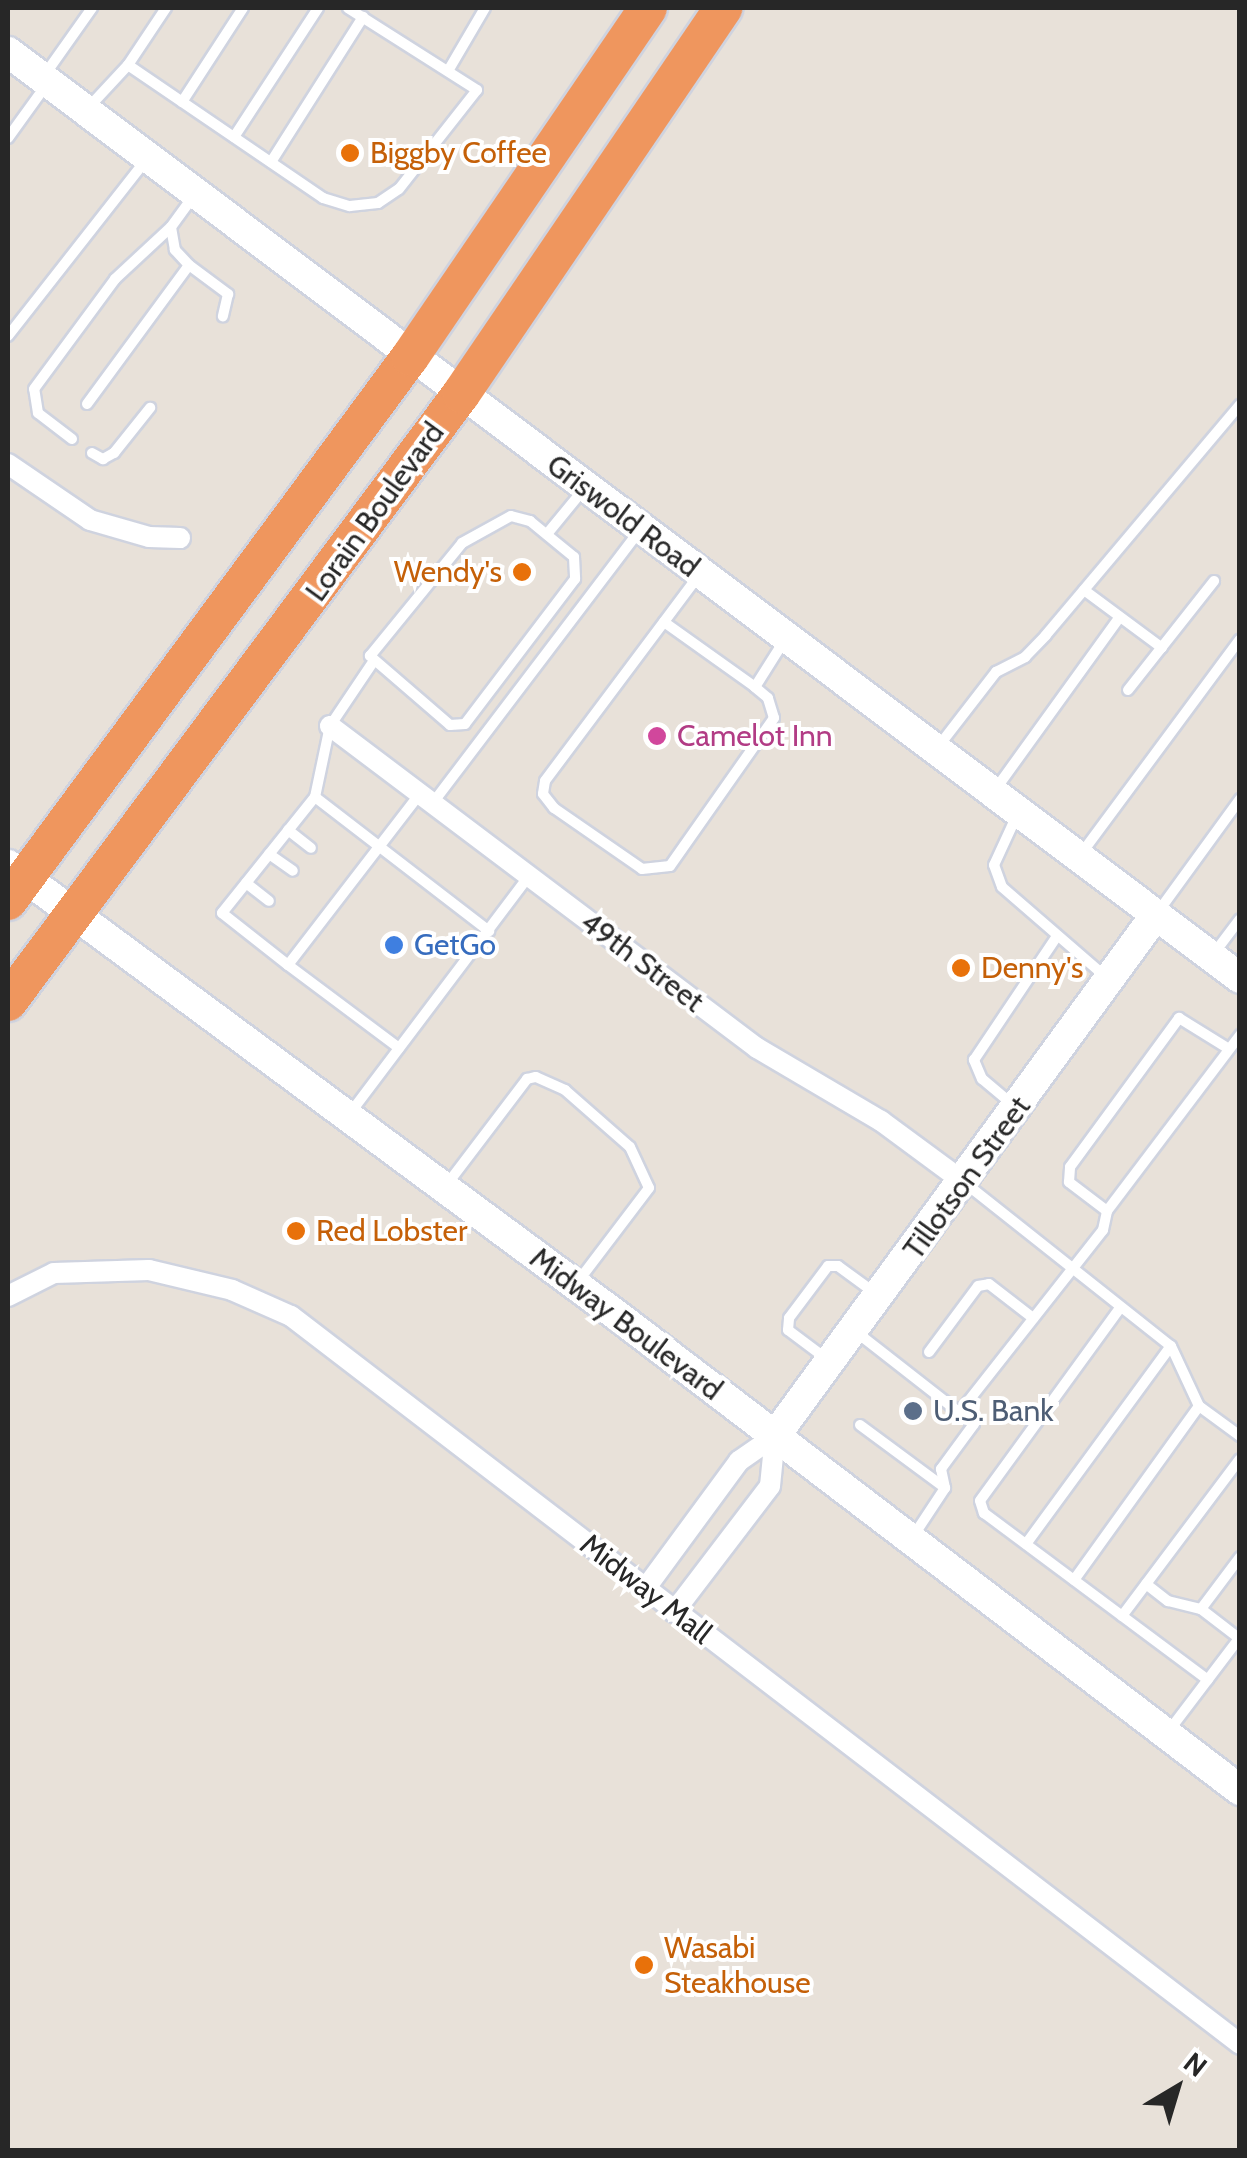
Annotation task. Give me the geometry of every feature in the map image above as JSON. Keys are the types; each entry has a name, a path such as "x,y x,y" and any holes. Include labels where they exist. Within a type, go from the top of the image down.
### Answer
{"highway":[{"name":"Lorain Boulevard","path":"14,882 410,357 648,8"},
{"name":"Lorain Boulevard","path":"8,1002 461,394 723,8"}],"street":[{"name":"Griswold Road","path":"8,52 934,752 1240,978"},
{"path":"8,464 90,520 149,538 180,538"},
{"name":"49th Street","path":"330,726 757,1048 881,1122 965,1183"},
{"name":"Midway Boulevard","path":"14,882 76,913 576,1285 1240,1790"},
{"name":"Tillotson Street","path":"644,1589 738,1460 774,1436 880,1297 1155,916"},
{"name":"Midway Mall","path":"8,1296 54,1273 148,1270 232,1290 290,1316 1239,2042"},
{"path":"674,1612 770,1486 774,1436"}],"lane":[{"path":"8,138 92,8"},
{"path":"85,111 128,65 166,8"},
{"path":"182,102 243,8"},
{"path":"234,137 318,8"},
{"path":"128,65 323,198 350,206 378,203 399,189 477,90 348,8"},
{"path":"448,71 484,8"},
{"path":"271,162 363,17"},
{"path":"8,336 148,158"},
{"path":"72,440 38,413 34,389 116,279 171,227 195,194"},
{"path":"171,227 174,250 228,294 222,316"},
{"path":"86,404 189,264"},
{"path":"934,752 996,672 1025,657 1240,405"},
{"path":"92,454 103,459 114,453 150,408"},
{"path":"547,534 585,488"},
{"path":"373,662 450,725 465,724 575,579 574,556 547,534 511,516 462,544 374,648 373,662 330,726 315,797 222,913 399,1048"},
{"path":"288,965 307,931 348,877 425,800 640,530"},
{"path":"664,622 768,698 774,718 670,866 642,869 554,808 544,794 545,781 664,622 700,574"},
{"path":"1128,690 1214,581"},
{"path":"1084,590 1162,648"},
{"path":"992,794 1120,617"},
{"path":"1077,859 1240,638"},
{"path":"755,687 786,639"},
{"path":"315,797 488,931"},
{"path":"1155,916 1240,799"},
{"path":"1018,814 994,865 1002,886 1110,980"},
{"path":"288,830 311,848"},
{"path":"269,854 293,872"},
{"path":"348,1116 528,877"},
{"path":"246,882 269,901"},
{"path":"1211,957 1240,919"},
{"path":"1018,1108 982,1078 974,1060 1057,936"},
{"path":"1108,1212 1069,1182 1070,1166 1179,1018 1226,1046"},
{"path":"960,1413 1103,1230 1108,1212 1226,1046 1240,1035"},
{"path":"444,1187 526,1080 565,1090 630,1147 648,1188 576,1285"},
{"path":"965,1183 1171,1346 1199,1406 1240,1436"},
{"path":"830,1362 788,1330 789,1318 811,1287 828,1266 838,1266 880,1297"},
{"path":"929,1352 978,1286 989,1284 1033,1318"},
{"path":"1120,1308 983,1492 984,1513 1208,1680"},
{"path":"854,1330 974,1424 941,1469 945,1488 910,1540"},
{"path":"1026,1544 1171,1346"},
{"path":"1074,1580 1199,1406"},
{"path":"860,1425 945,1488"},
{"path":"1122,1616 1240,1460"},
{"path":"1201,1609 1240,1557"},
{"path":"1146,1584 1168,1600 1201,1609 1239,1638 1168,1733"}],"place":[{"name":"Biggby Coffee","path":"350,153"},
{"name":"Wendy's","path":"522,572"},
{"name":"Camelot Inn","path":"657,736"},
{"name":"GetGo","path":"394,945"},
{"name":"Denny's","path":"961,968"},
{"name":"Red Lobster","path":"296,1231"},
{"name":"U.S. Bank","path":"913,1411"},
{"name":"Wasabi Steakhouse","path":"644,1965"}]}
